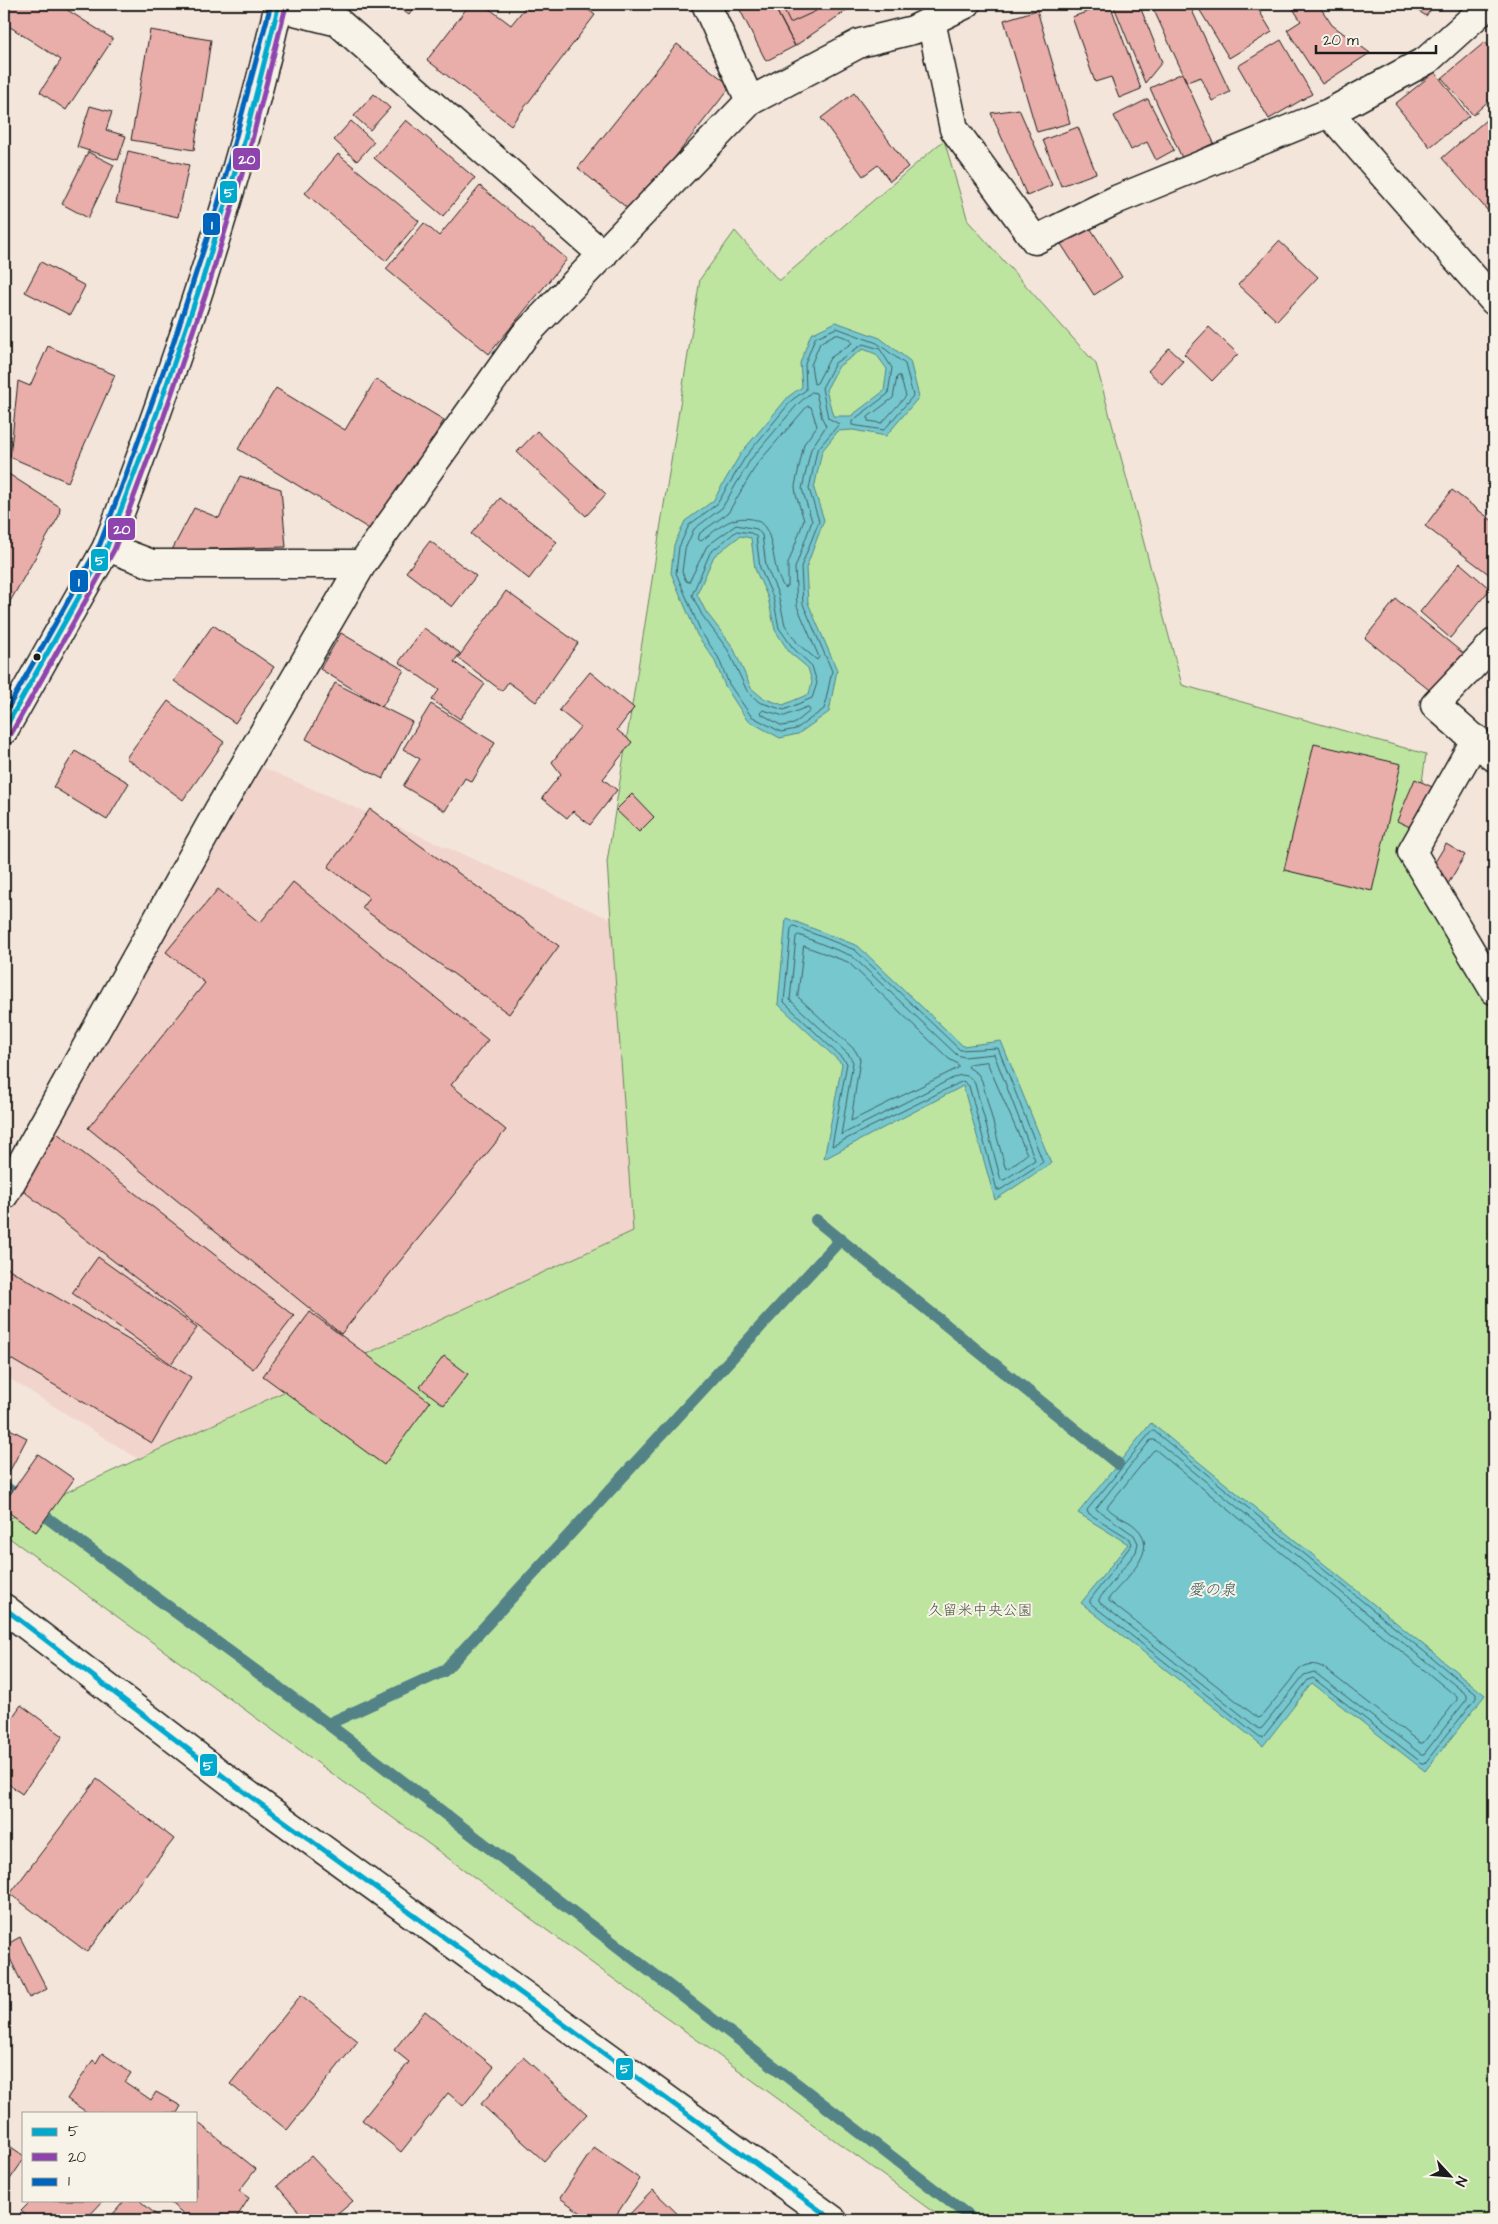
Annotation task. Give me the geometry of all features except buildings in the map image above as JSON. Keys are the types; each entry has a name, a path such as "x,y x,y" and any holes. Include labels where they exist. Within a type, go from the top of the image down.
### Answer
{"main road":[{"path":"706,4 750,101"},
{"path":"4,1195 218,811 362,564 524,336 750,101 860,43 913,30 966,4"},
{"path":"931,21 954,129 1034,240 1118,199 1329,113 1427,60 1489,4"},
{"path":"4,730 107,547 178,357 218,235 278,5 338,22 603,255"},
{"path":"1329,113 1494,301"},
{"path":"107,547 152,564 362,564"},
{"path":"1494,643 1435,705 1485,748 1412,852 1494,990"},
{"path":"4,1608 236,1786 833,2220"}],"shaded area":[{"path":"262,767 707,961 700,1166 456,1502 180,1485 4,1375 4,1207"}],"green space":[{"name":"久留米中央公園","path":"944,140 968,221 1096,364 1182,685 1426,754 1412,852 1494,995 1494,2220 944,2220 4,1534 4,1521 633,1231 607,862 700,279 735,231 779,281"}],"water":[{"path":"836,322 880,338 910,361 919,397 886,436 853,430 838,431 822,451 814,489 824,520 806,568 808,603 837,670 829,712 798,734 780,738 747,720 725,686 714,659 697,635 671,573 674,545 685,521 713,501 741,453 789,396 802,387 800,363 811,334","holes":["863,349 876,354 887,369 884,391 851,416 833,416 826,390 839,366","740,536 751,538 755,569 768,598 775,630 789,652 808,668 812,682 809,694 783,705 763,698 751,688 733,647 706,612 697,594 714,556"]},
{"path":"786,918 858,946 963,1046 1001,1041 1051,1163 995,1200 963,1086 824,1159 842,1064 778,1004"},
{"name":"愛の泉","path":"1151,1423 1485,1695 1425,1771 1312,1683 1263,1746 1081,1603 1128,1544 1078,1513"}],"waterway":[{"path":"816,1220 1118,1464"},
{"path":"328,1724 444,1671 841,1239"},
{"path":"4,1486 328,1724 974,2220"}],"transit line":[{"name":"1","path":"4,715 100,544 125,478 173,344 217,208 271,4"},
{"name":"5","path":"4,730 107,547 157,413 203,278 244,142 279,4"},
{"name":"20","path":"11,734 114,550 164,416 210,281 251,144 286,6"},
{"name":"5","path":"4,1608 236,1786 833,2220"}]}
